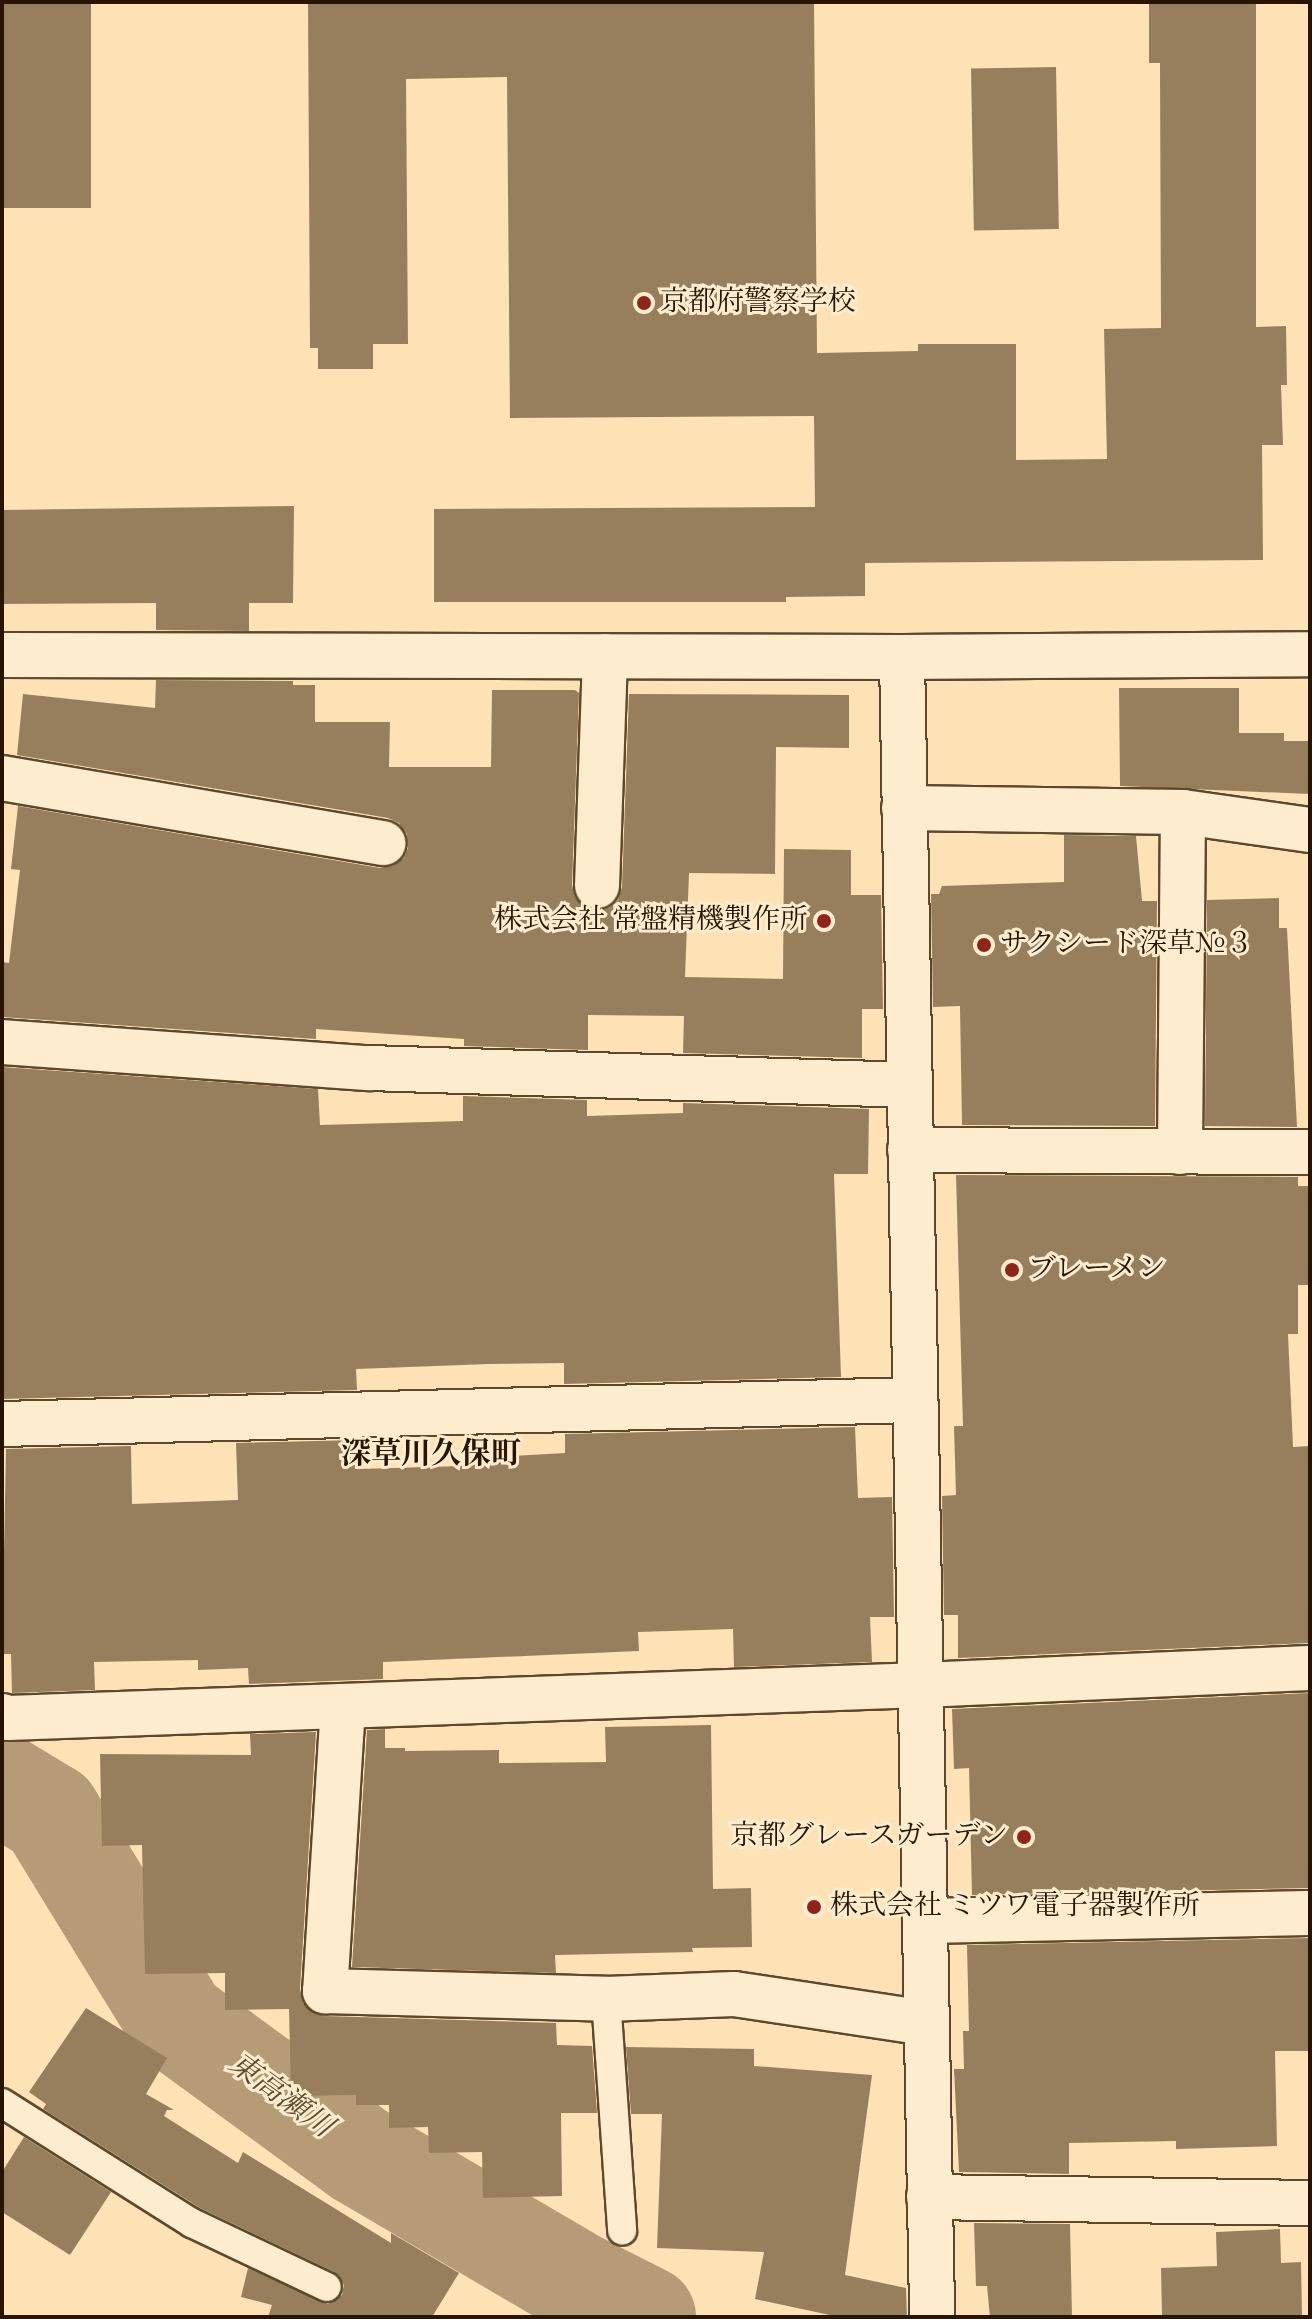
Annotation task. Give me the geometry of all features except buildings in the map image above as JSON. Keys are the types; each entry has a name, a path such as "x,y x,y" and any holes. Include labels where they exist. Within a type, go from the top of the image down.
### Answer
{"street":[{"path":"2,664 2,655 902,657 1310,654"},
{"path":"597,886 605,656"},
{"path":"902,657 932,2317"},
{"path":"2,778 384,843"},
{"path":"904,808 1183,812 1310,830"},
{"path":"1180,1152 1183,812"},
{"path":"2,1042 369,1068 909,1085"},
{"path":"910,1150 1310,1152"},
{"path":"2,1424 915,1400"},
{"path":"2,1716 921,1685 1310,1668"},
{"path":"343,1706 325,1991 606,1999 734,1994 926,2023"},
{"path":"925,1921 1310,1913"},
{"path":"929,2197 1310,2203"}],"lane":[{"path":"606,1999 622,2230"},
{"path":"2,2103 192,2223 327,2287"}],"waterway":[{"name":"東高瀬川","path":"2,1785 50,1814 177,2021 360,2155 580,2284 645,2317"}],"place":[{"name":"京都府警察学校","path":"644,303"},
{"name":"株式会社 常盤精機製作所","path":"824,921"},
{"name":"サクシード深草№３","path":"984,945"},
{"name":"ブレーメン","path":"1012,1270"},
{"name":"京都グレースガーデン","path":"1024,1837"},
{"name":"株式会社 ミツワ電子器製作所","path":"814,1907"}],"district":[{"name":"深草川久保町","path":"431,1455"}]}
